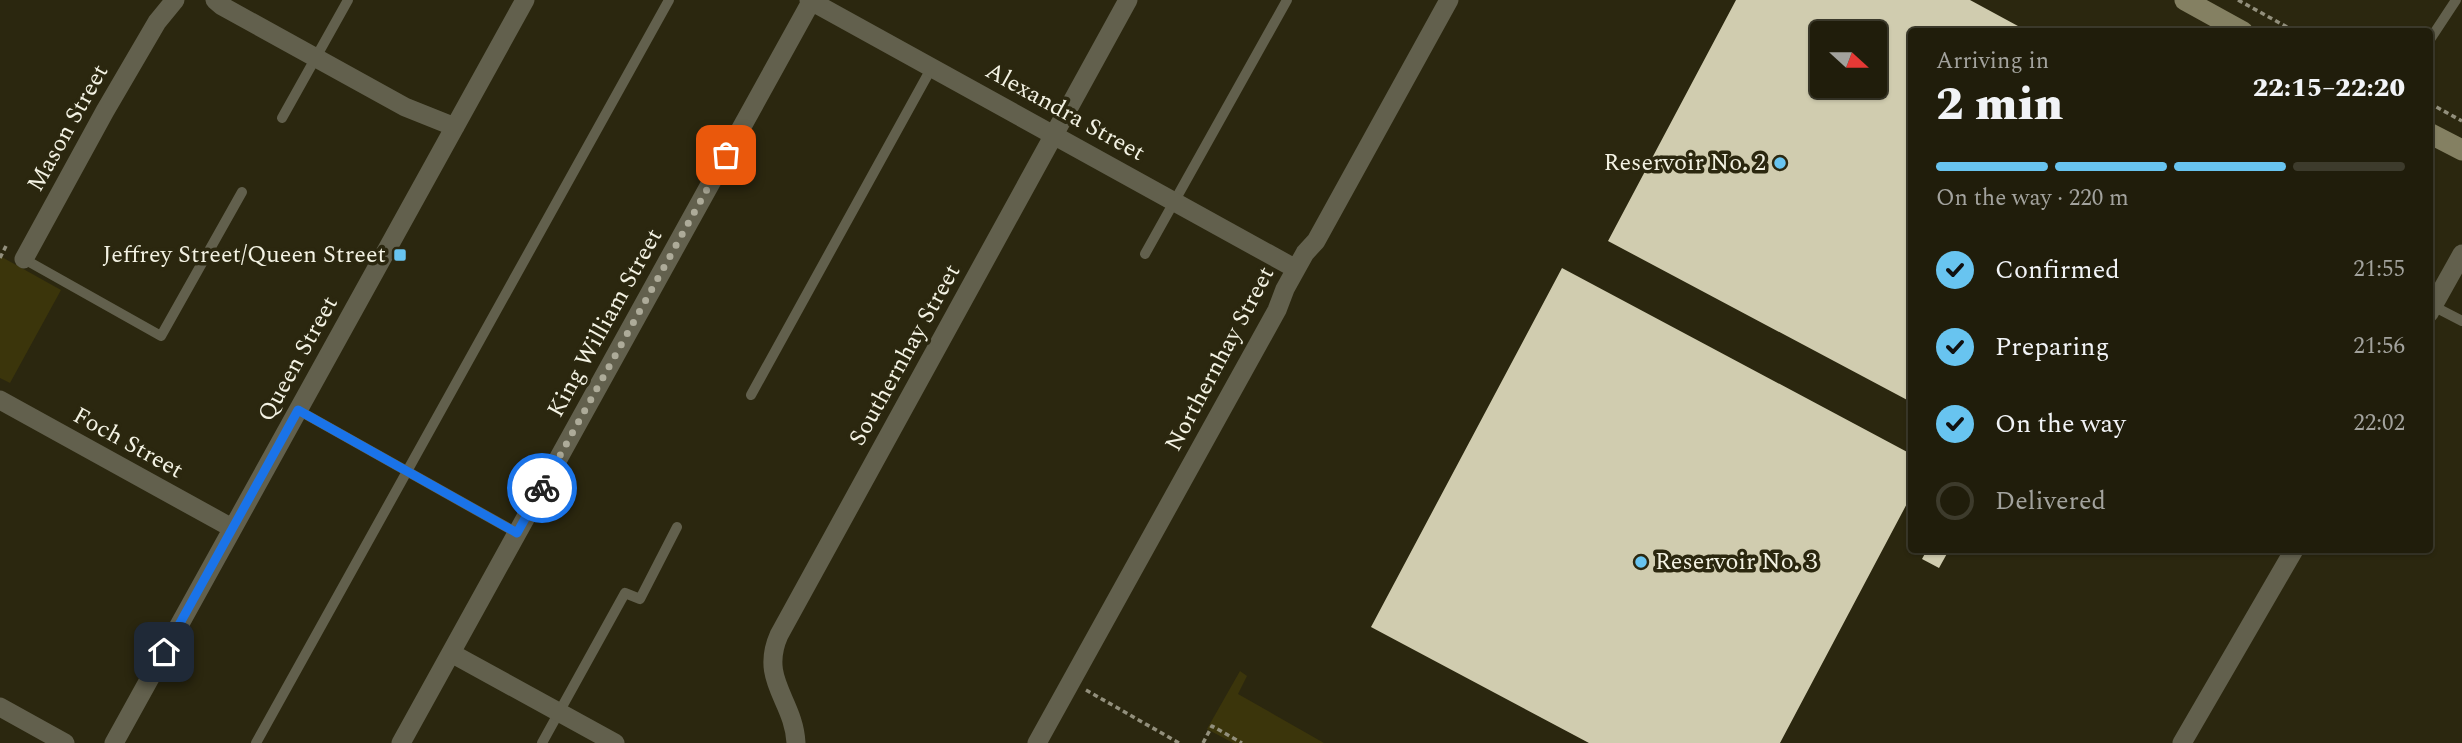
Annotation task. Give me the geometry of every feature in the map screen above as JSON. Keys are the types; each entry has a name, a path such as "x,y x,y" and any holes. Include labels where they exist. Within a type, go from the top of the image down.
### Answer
{"main road":[{"path":"2185,0 2236,28"},
{"path":"2433,135 2462,150"}],"street":[{"name":"Mason Street","path":"157,22 163,0"},
{"name":"Mason Street","path":"24,259 104,111 157,22 175,0"},
{"path":"202,0 219,3 452,133"},
{"name":"Queen Street","path":"114,743 525,0"},
{"name":"Alexandra Street","path":"811,0 1296,269"},
{"name":"King William Street","path":"401,743 811,0"},
{"name":"Southernhay Street","path":"796,743 794,728 772,668 772,650 1128,0"},
{"name":"Northernhay Street","path":"1037,743 1277,310 1296,269 1316,241 1449,0"},
{"path":"2433,305 2462,254"},
{"name":"Foch Street","path":"0,400 232,528"},
{"path":"2182,743 2292,553"},
{"path":"451,653 615,743"},
{"path":"0,707 65,743"}],"lane":[{"path":"282,118 348,0"},
{"path":"256,743 669,0"},
{"path":"1145,254 1287,0"},
{"path":"2433,35 2456,0"},
{"path":"751,395 932,67"},
{"path":"24,259 161,336 242,192"},
{"path":"2433,310 2462,321"},
{"path":"298,410 517,533"},
{"path":"542,743 625,593 640,599 677,527"}],"path":[{"path":"2238,0 2289,28"},
{"path":"2433,105 2462,121"},
{"path":"0,258 6,246"},
{"path":"1071,681 1178,743"},
{"path":"1203,743 1212,726 1242,743"}],"shaded area":[{"path":"0,256 61,290 10,383 0,378"},
{"path":"1240,671 1247,676 1238,694 1324,743 1233,743 1207,729"}],"building":[{"name":"Reservoir No. 2","path":"1736,0 1970,0 2022,28 1908,28 1908,400 1608,241"},
{"name":"Reservoir No. 3","path":"1562,268 1908,452 1908,502 1780,743 1589,743 1371,627"},
{"path":"1925,553 1947,553 1939,568 1922,559"}],"way so far":[{"path":"542,488 726,155"}],"place":[{"name":"Reservoir No. 2","path":"1780,163"},
{"name":"Jeffrey Street/Queen Street","path":"400,255"},
{"name":"Reservoir No. 3","path":"1641,562"}],"route":[{"path":"164,652 298,410 517,533 542,488"}]}
